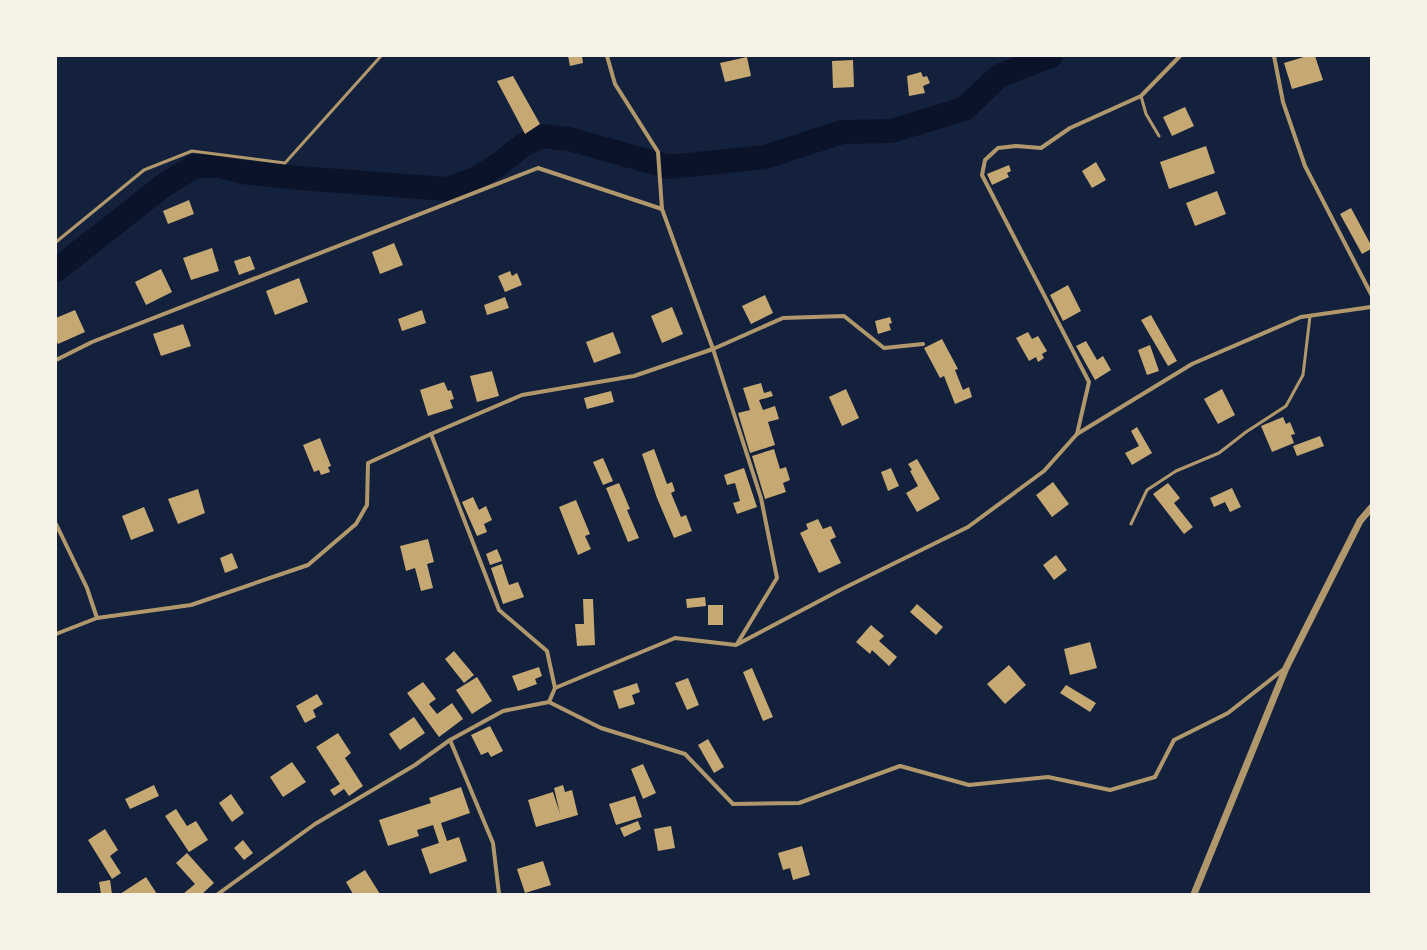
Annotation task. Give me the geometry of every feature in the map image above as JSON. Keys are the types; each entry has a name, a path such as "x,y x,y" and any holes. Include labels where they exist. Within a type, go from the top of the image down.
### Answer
{"street":[{"path":"607,56 615,84 658,152 662,209 713,349 761,498 777,578 736,645"},
{"path":"1077,434 1088,382 982,175 985,160 998,148 1016,146 1041,148 1070,128 1141,96 1180,56"},
{"path":"1274,56 1283,102 1305,166 1371,294"},
{"path":"56,360 92,342 538,168 662,209"},
{"path":"555,688 675,638 736,645 842,589 968,527 1044,471 1077,434 1192,364 1301,317 1371,307"},
{"path":"56,634 97,618 192,605 308,565 356,524 367,504 368,463 522,395 634,376 713,349 783,318 844,316 884,348 922,344"},
{"path":"431,434 499,610 547,651 555,688 549,702"},
{"path":"1194,894 1286,668 1360,521 1371,508"},
{"path":"56,524 87,588 97,618"},
{"path":"218,894 316,824 415,765 450,740 503,711 549,702 600,728 685,754 733,804 799,804 900,766 969,785 1048,777 1110,790 1155,777 1174,740 1228,713 1286,668"},
{"path":"450,740 493,843 499,894"}],"lane":[{"path":"56,242 144,170 192,151 286,163 381,56"},
{"path":"1141,96 1146,114 1159,136"},
{"path":"1130,524 1147,490 1176,471 1219,453 1246,432 1286,406 1303,375 1310,316"}],"building":[{"path":"568,56 582,56 583,63 570,66"},
{"path":"1307,56 1315,56 1323,80 1292,89 1284,63"},
{"path":"747,57 751,76 725,82 720,63"},
{"path":"853,60 854,87 833,88 832,61"},
{"path":"921,72 923,77 927,76 930,83 923,86 925,93 909,96 907,76"},
{"path":"513,76 540,124 525,134 497,81"},
{"path":"1185,107 1194,126 1172,136 1163,117"},
{"path":"1206,146 1215,173 1169,189 1160,162"},
{"path":"1096,162 1106,180 1092,188 1082,171"},
{"path":"1009,165 1011,171 1007,173 1009,177 992,185 987,174"},
{"path":"1217,191 1226,214 1195,226 1186,203"},
{"path":"189,200 194,214 168,224 163,211"},
{"path":"1351,208 1371,245 1371,249 1362,254 1340,214"},
{"path":"394,243 403,265 380,274 372,252"},
{"path":"212,248 219,271 191,280 183,258"},
{"path":"250,256 255,269 239,275 234,261"},
{"path":"161,269 172,292 146,305 135,282"},
{"path":"510,271 512,276 517,273 522,285 505,292 498,276"},
{"path":"299,278 308,302 275,315 266,291"},
{"path":"1068,285 1081,311 1063,321 1050,295"},
{"path":"765,295 773,313 751,324 742,306"},
{"path":"505,297 509,308 487,315 484,305"},
{"path":"672,307 683,334 662,343 651,316"},
{"path":"75,310 85,332 58,344 56,340 56,318"},
{"path":"422,310 426,323 402,331 398,319"},
{"path":"1151,315 1177,361 1168,366 1141,320"},
{"path":"890,317 892,323 889,324 891,330 878,334 875,321"},
{"path":"183,324 191,346 161,356 153,334"},
{"path":"613,332 621,353 594,363 586,342"},
{"path":"1028,332 1032,339 1038,336 1047,351 1042,354 1044,358 1038,362 1036,357 1029,361 1016,338"},
{"path":"942,339 958,369 955,370 963,390 969,387 972,397 955,404 944,376 940,378 924,348"},
{"path":"1086,341 1097,360 1103,356 1111,370 1095,380 1076,346"},
{"path":"1150,345 1159,371 1147,375 1138,350"},
{"path":"492,371 499,396 477,402 470,376"},
{"path":"444,382 448,391 451,390 454,399 450,400 453,408 428,416 420,390"},
{"path":"761,383 764,393 771,391 773,396 759,400 763,410 775,406 779,419 768,422 775,445 750,453 738,413 750,410 743,388"},
{"path":"846,389 859,418 842,426 829,397"},
{"path":"1222,389 1235,415 1218,424 1204,399"},
{"path":"611,391 614,402 587,409 584,398"},
{"path":"1283,417 1286,424 1290,422 1295,434 1291,435 1294,443 1272,452 1261,426"},
{"path":"1137,427 1152,453 1132,465 1125,453 1139,446 1131,431"},
{"path":"1320,436 1324,446 1297,456 1293,446"},
{"path":"320,438 331,466 328,467 330,472 321,475 319,470 314,472 303,445"},
{"path":"654,449 667,484 672,482 675,491 671,493 681,517 686,515 692,531 674,538 657,498 642,454"},
{"path":"774,449 780,469 786,467 790,480 783,483 786,492 765,499 752,456"},
{"path":"603,458 613,481 603,485 593,462"},
{"path":"917,459 940,499 917,512 906,493 918,486 908,464"},
{"path":"744,468 757,507 737,514 733,503 740,501 735,483 727,485 724,475"},
{"path":"891,468 899,486 888,491 881,472"},
{"path":"1053,482 1069,504 1052,517 1036,495"},
{"path":"619,483 630,509 627,510 639,538 628,542 606,488"},
{"path":"1168,483 1180,498 1174,503 1193,527 1184,534 1153,494"},
{"path":"1232,488 1241,507 1230,512 1225,502 1214,507 1210,498"},
{"path":"198,489 205,513 178,524 168,499"},
{"path":"473,497 479,510 486,506 492,520 484,524 487,532 477,536 462,502"},
{"path":"576,500 590,534 585,536 591,549 578,555 559,507"},
{"path":"144,507 154,531 131,540 122,516"},
{"path":"818,519 823,529 831,526 836,537 830,540 841,563 819,573 800,533 808,529 806,524"},
{"path":"428,539 434,562 427,564 433,588 421,591 415,568 406,571 400,546"},
{"path":"497,549 502,561 490,565 486,554"},
{"path":"232,553 238,568 225,573 220,558"},
{"path":"1056,555 1067,570 1054,580 1043,565"},
{"path":"502,564 509,585 518,582 524,597 503,604 491,568"},
{"path":"705,597 706,606 687,608 686,599"},
{"path":"583,599 593,599 595,645 577,646 575,624 584,624"},
{"path":"917,604 943,627 936,635 910,612"},
{"path":"708,605 723,605 723,625 708,625"},
{"path":"871,625 884,636 879,641 897,657 889,666 872,650 870,654 856,642"},
{"path":"1090,642 1097,668 1070,675 1064,649"},
{"path":"454,651 474,675 464,683 445,659"},
{"path":"1009,665 1026,685 1005,704 987,684"},
{"path":"539,667 542,676 535,679 537,684 518,691 512,676"},
{"path":"752,668 773,717 763,721 743,672"},
{"path":"477,677 492,701 472,714 456,690"},
{"path":"688,678 699,705 687,710 675,683"},
{"path":"423,682 436,699 429,704 437,714 452,703 463,719 439,737 407,693"},
{"path":"637,683 640,692 632,695 635,704 619,709 613,691"},
{"path":"1066,685 1096,703 1090,712 1060,693"},
{"path":"317,694 323,704 313,710 316,717 305,723 296,706"},
{"path":"414,717 425,733 400,750 389,734"},
{"path":"490,726 503,751 491,757 488,752 481,755 471,735"},
{"path":"338,733 351,753 345,758 363,786 349,796 344,789 334,796 330,790 340,784 316,747"},
{"path":"708,739 724,767 714,773 698,745"},
{"path":"292,762 306,782 283,797 270,777"},
{"path":"643,764 656,793 643,799 631,769"},
{"path":"154,785 159,796 130,809 125,799"},
{"path":"563,785 565,792 572,790 578,815 536,827 528,800 553,792 560,814 554,788"},
{"path":"461,787 470,813 441,823 447,841 459,837 467,861 430,874 421,849 439,843 433,825 417,830 419,836 388,846 379,820 431,803 429,798"},
{"path":"231,794 244,813 232,822 219,803"},
{"path":"635,796 642,817 616,825 609,804"},
{"path":"176,809 187,826 196,821 208,840 189,852 165,816"},
{"path":"638,821 641,829 624,837 620,828"},
{"path":"671,826 675,848 658,851 654,829"},
{"path":"105,829 118,850 110,856 121,873 112,879 88,840"},
{"path":"243,840 253,853 244,860 234,848"},
{"path":"802,846 810,875 793,880 790,868 783,870 778,853"},
{"path":"187,853 214,883 202,894 183,894 195,884 176,863"},
{"path":"543,861 551,885 525,893 517,869"},
{"path":"365,870 380,894 353,894 346,882"},
{"path":"146,877 157,894 120,894"},
{"path":"110,880 112,894 101,894 99,882"}],"waterway":[{"path":"56,270 163,186 195,166 219,166 242,172 299,178 447,189 477,178 498,165 523,145 542,136 569,139 669,167 765,157 842,132 891,131 964,109 999,76 1051,56"}]}
